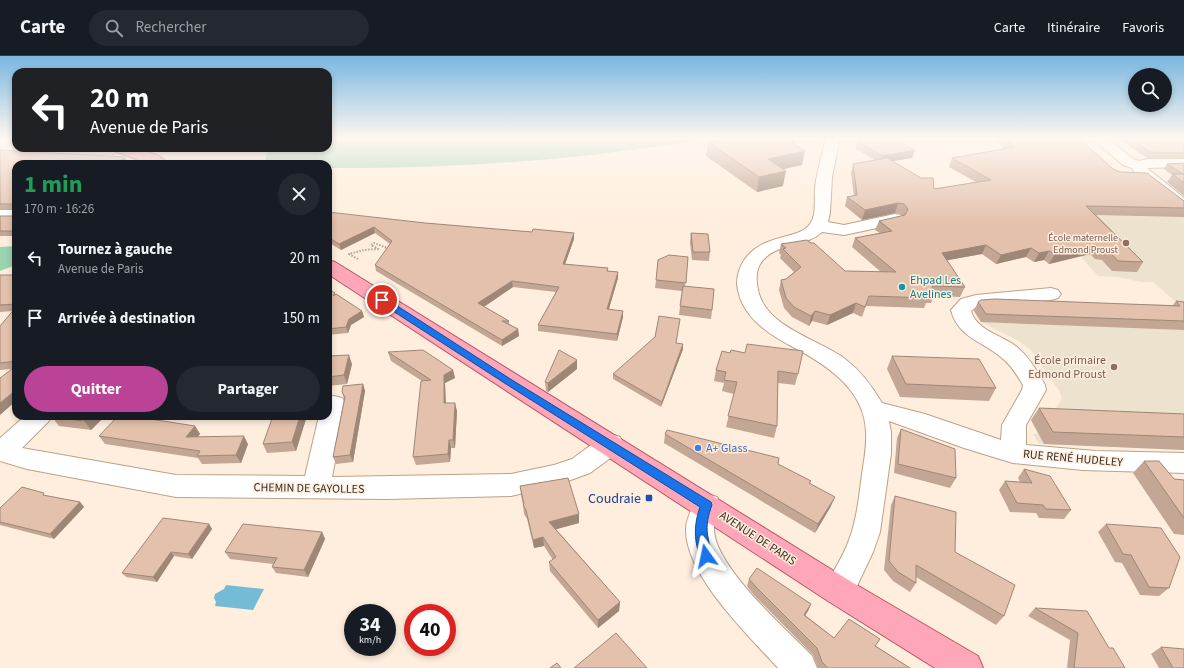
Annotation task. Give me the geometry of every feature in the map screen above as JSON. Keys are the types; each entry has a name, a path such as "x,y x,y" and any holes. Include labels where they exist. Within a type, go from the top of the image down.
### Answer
{"main road":[{"name":"AVENUE DE PARIS","path":"332,269 497,374 611,444 839,590 966,668"}],"street":[{"path":"826,167 823,184 821,212 817,226 814,230 802,236 776,243 757,255 752,260 746,275 749,296 759,314 783,334 829,357 849,374 860,386 873,410 878,425 878,445 870,516 864,540 839,590"},
{"path":"1138,167 1141,172 1184,206"},
{"path":"0,215 12,215"},
{"path":"817,226 844,230 895,219"},
{"path":"1012,453 1014,425 1034,390 1034,385 1014,357 1005,349 973,330 962,317 961,310 968,303 976,301 1052,294"},
{"path":"332,413 334,404"},
{"name":"RUE RENÉ HUDELEY","path":"873,410 892,413 986,446 1012,453 1038,457 1125,463 1184,463"},
{"path":"1,451 36,420"},
{"path":"316,488 331,420"},
{"name":"CHEMIN DE GAYOLLES","path":"1,451 27,459 176,486 316,488 512,484 557,476 581,466 611,444"},
{"path":"707,505 701,521 700,530 706,556 724,585 800,668"}],"path":[{"path":"358,259 349,254 359,249 378,249 371,245 374,243 394,250"}],"shaded area":[{"name":"École primaire Edmond Proust","path":"1043,214 1184,215 1184,450 1039,444 1033,434 1038,434 1031,420 1053,413 1062,398 1060,392 1031,350 1019,341 981,322 970,306 1147,313 1178,304 1153,282 1098,276"}],"green space":[{"path":"332,167 435,167 424,167 332,168"},
{"path":"12,246 12,266 0,271 0,247"}],"water":[{"path":"226,585 264,589 253,610 215,606 215,594 224,589"}],"building":[{"path":"0,167 12,167 12,204 0,204"},
{"path":"744,167 779,167 786,171 759,177"},
{"path":"853,167 902,167 921,178 933,178 934,189 991,180 967,167 1110,167 1120,172 1147,173 1184,201 1184,208 1086,206 1143,262 1118,261 1108,250 1101,250 1096,245 1055,254 1049,251 1039,253 1031,248 1001,255 986,245 942,253 965,287 932,286 935,293 926,293 928,298 869,296 865,307 856,303 830,315 815,311 811,316 794,307 786,298 781,280 786,279 801,267 783,249 786,248 781,244 807,240 814,243 845,271 896,272 855,238 892,231 879,221 905,215 908,209 904,204 898,203 865,210 847,197 857,195"},
{"path":"1171,167 1184,167 1183,174"},
{"path":"1173,174 1184,174 1184,183"},
{"path":"332,212 425,223 532,232 533,229 574,233 563,264 608,268 607,271 618,272 607,309 623,311 617,334 538,325 559,287 512,281 478,303 509,321 502,321 518,329 502,340 375,265 392,241 374,227 339,244 332,240"},
{"path":"0,216 12,216 12,231 0,231"},
{"path":"691,233 708,234 710,252 693,252"},
{"path":"669,255 688,257 686,283 656,280 658,260"},
{"path":"0,275 12,275 12,304 0,305"},
{"path":"683,286 714,289 712,310 680,306"},
{"path":"332,291 335,293 333,296 336,294 362,311 349,319 346,327 332,329"},
{"path":"995,299 1180,306 1176,301 1184,302 1184,321 986,314 978,302 981,300"},
{"path":"12,312 12,362 0,363 0,326"},
{"path":"659,316 680,319 676,343 683,344 662,402 613,374 655,337"},
{"path":"747,344 803,351 798,374 778,371 777,426 728,416 737,382 724,380 726,372 716,370 722,351 730,353 731,350 745,353"},
{"path":"423,350 453,370 444,375 444,403 455,403 453,440 449,440 448,454 413,457 421,381 431,380 388,352"},
{"path":"559,350 577,360 548,383 545,382"},
{"path":"349,355 344,375 332,376 332,356"},
{"path":"892,356 979,359 996,388 906,384"},
{"path":"12,369 12,393 0,403 0,378"},
{"path":"363,384 350,455 333,457 345,397 342,392 343,386"},
{"path":"1039,408 1184,414 1184,437 1053,432"},
{"path":"114,420 157,420 195,426 186,437 244,436 236,455 197,456 200,451 99,436"},
{"path":"272,420 299,420 292,442 263,444"},
{"path":"901,429 955,449 956,478 898,464"},
{"path":"667,430 779,458 778,464 811,481 809,483 835,497 818,524 665,434"},
{"path":"1144,461 1159,461 1174,479 1184,480 1184,518"},
{"path":"1024,469 1050,476 1071,510 1046,509 1043,505 1017,503 1005,481 1032,483"},
{"path":"568,478 579,514 549,522 620,602 598,620 549,562 556,557 543,537 533,540 526,510 523,505 520,486"},
{"path":"22,487 44,493 43,495 80,502 50,534 0,522 0,508"},
{"path":"895,496 956,512 955,552 1015,585 1004,616 916,565 916,583 898,572 889,561"},
{"path":"163,518 209,524 188,554 171,552 153,577 122,573"},
{"path":"243,524 322,532 304,570 272,567 277,558 225,552"},
{"path":"1106,524 1161,528 1180,557 1169,588 1149,587 1131,555 1123,554"},
{"path":"757,568 811,604 804,615 834,638 849,619 880,639 875,646 910,668 828,668 822,662 817,648 749,579"},
{"path":"1035,608 1087,611 1109,648 1113,648 1125,668 1074,668 1078,633"},
{"path":"616,633 647,668 574,668"},
{"path":"1161,647 1184,649 1184,668 1173,668"},
{"path":"557,663 561,668 550,668"}],"place":[{"name":"École maternelle Edmond Proust","path":"1126,243"},
{"name":"Ehpad Les Avelines","path":"902,287"},
{"name":"École primaire Edmond Proust","path":"1114,367"},
{"name":"A+ Glass","path":"698,448"},
{"name":"Coudraie","path":"649,498"}],"route":[{"path":"382,300 509,382 707,505 701,521 700,530 706,556"}]}
